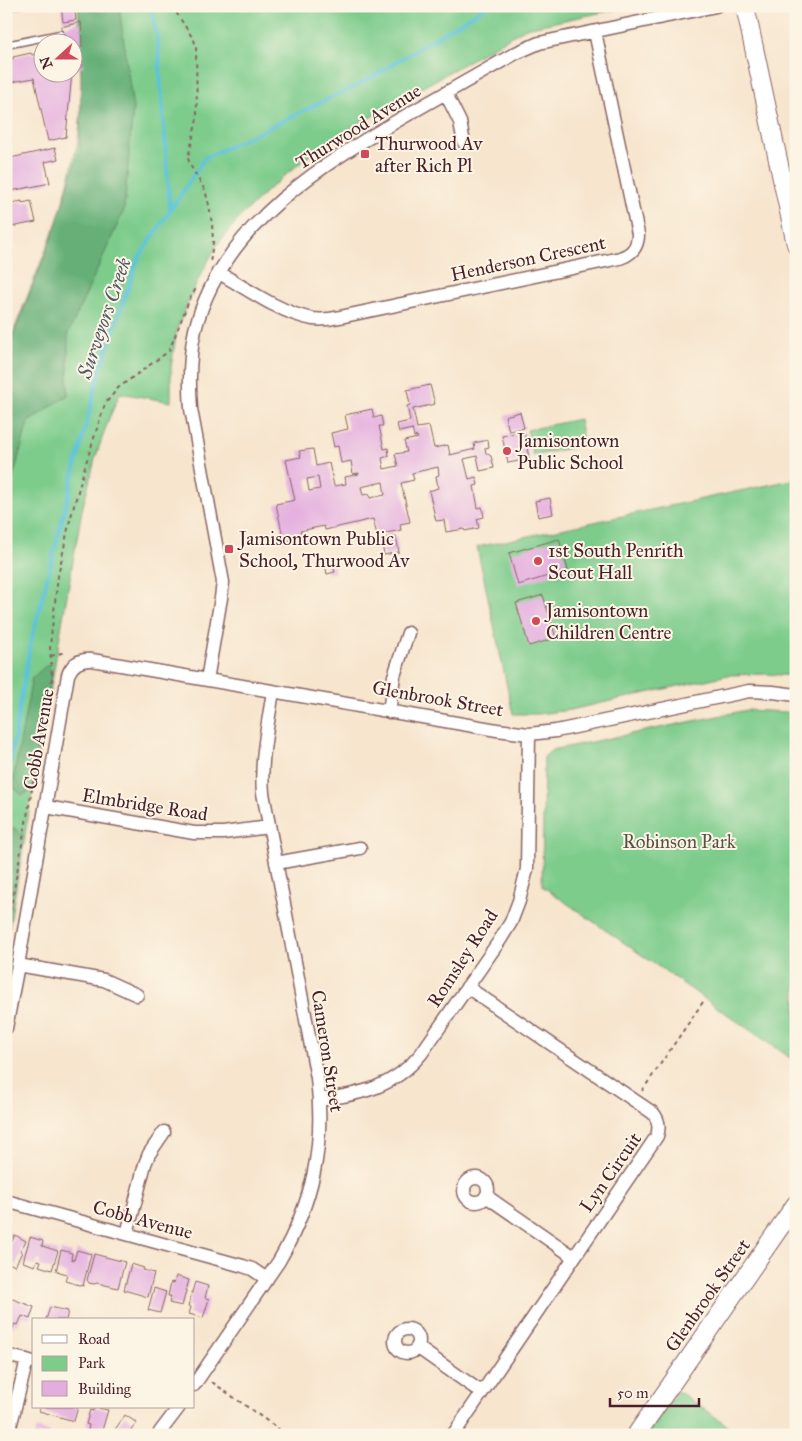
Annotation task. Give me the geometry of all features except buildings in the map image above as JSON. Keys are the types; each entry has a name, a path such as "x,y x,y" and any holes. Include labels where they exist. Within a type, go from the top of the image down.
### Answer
{"street":[{"name":"Thurwood Avenue","path":"207,680 222,598 222,582 191,409 190,368 192,344 198,318 213,270 274,207 308,178 358,143 516,53 531,46 716,6"},
{"path":"745,6 796,244"},
{"name":"Henderson Crescent","path":"213,270 287,310 301,316 323,319 360,313 629,255 636,246 638,234 595,32"},
{"path":"446,94 460,122 464,144"},
{"path":"389,712 394,676 408,633"},
{"name":"Glenbrook Street","path":"74,665 82,660 92,660 389,712 530,734 737,693 768,691 796,695"},
{"name":"Cobb Avenue","path":"6,1028 68,675 74,665"},
{"name":"Cameron Street","path":"195,1384 279,1261 294,1234 310,1190 319,1145 320,1100 317,1078 263,793 263,752 273,691"},
{"name":"Romsley Road","path":"320,1100 369,1090 387,1082 402,1072 421,1054 506,932 525,880 528,856 530,734"},
{"name":"Elmbridge Road","path":"46,808 194,832 224,833 269,827"},
{"path":"276,864 360,848"},
{"path":"18,965 104,980 137,995"},
{"name":"Lyn Circuit","path":"453,1435 658,1136 659,1126 653,1113 467,987"},
{"path":"126,1234 145,1164 164,1132"},
{"path":"486,1196 574,1257"},
{"name":"Cobb Avenue","path":"6,1201 242,1266 252,1269 267,1279"},
{"name":"Glenbrook Street","path":"636,1435 796,1204"},
{"path":"417,1347 481,1392"},
{"path":"6,1355 31,1361 8,1435"},
{"path":"160,1432 177,1408"}],"lane":[{"path":"6,45 32,40"}],"path":[{"path":"172,6 194,40 196,51 197,119 188,158 205,190 209,205 213,242 211,261 213,270"},
{"path":"6,934 52,677 50,646 58,576 69,524 85,466 105,404 118,388 169,351 198,283"},
{"path":"51,656 65,652"},
{"path":"635,1101 705,999"},
{"path":"208,1380 287,1435"}],"green space":[{"path":"78,6 119,6 133,109 124,210 68,334 68,395 28,422 6,504 6,354 50,243 80,149 82,32 79,32"},
{"path":"80,6 633,6 526,28 350,129 311,154 270,188 240,217 217,245 198,280 177,329 171,367 171,402 120,393 95,459 82,510 6,942 6,350 59,217 78,141 83,92"},
{"path":"579,419 584,445 533,456 527,430"},
{"path":"796,479 796,676 766,674 728,675 570,710 538,714 513,714 477,547"},
{"path":"48,664 52,672 32,791 22,795 12,786 32,678"},
{"name":"Robinson Park","path":"747,710 786,712 796,715 796,1062 542,886 544,757 552,750"},
{"path":"13,827 25,837 6,945 6,836"},
{"path":"678,1391 741,1435 647,1435"}],"waterway":[{"path":"151,6 158,44 170,210"},
{"name":"Surveyors Creek","path":"6,787 30,646 100,370 138,259 205,158 364,82 487,6"}],"place":[{"name":"Thurwood Av after Rich Pl","path":"365,154"},
{"name":"Jamisontown Public School","path":"507,451"},
{"name":"Jamisontown Public School, Thurwood Av","path":"229,549"},
{"name":"1st South Penrith Scout Hall","path":"538,561"},
{"name":"Jamisontown Children Centre","path":"536,621"}]}
